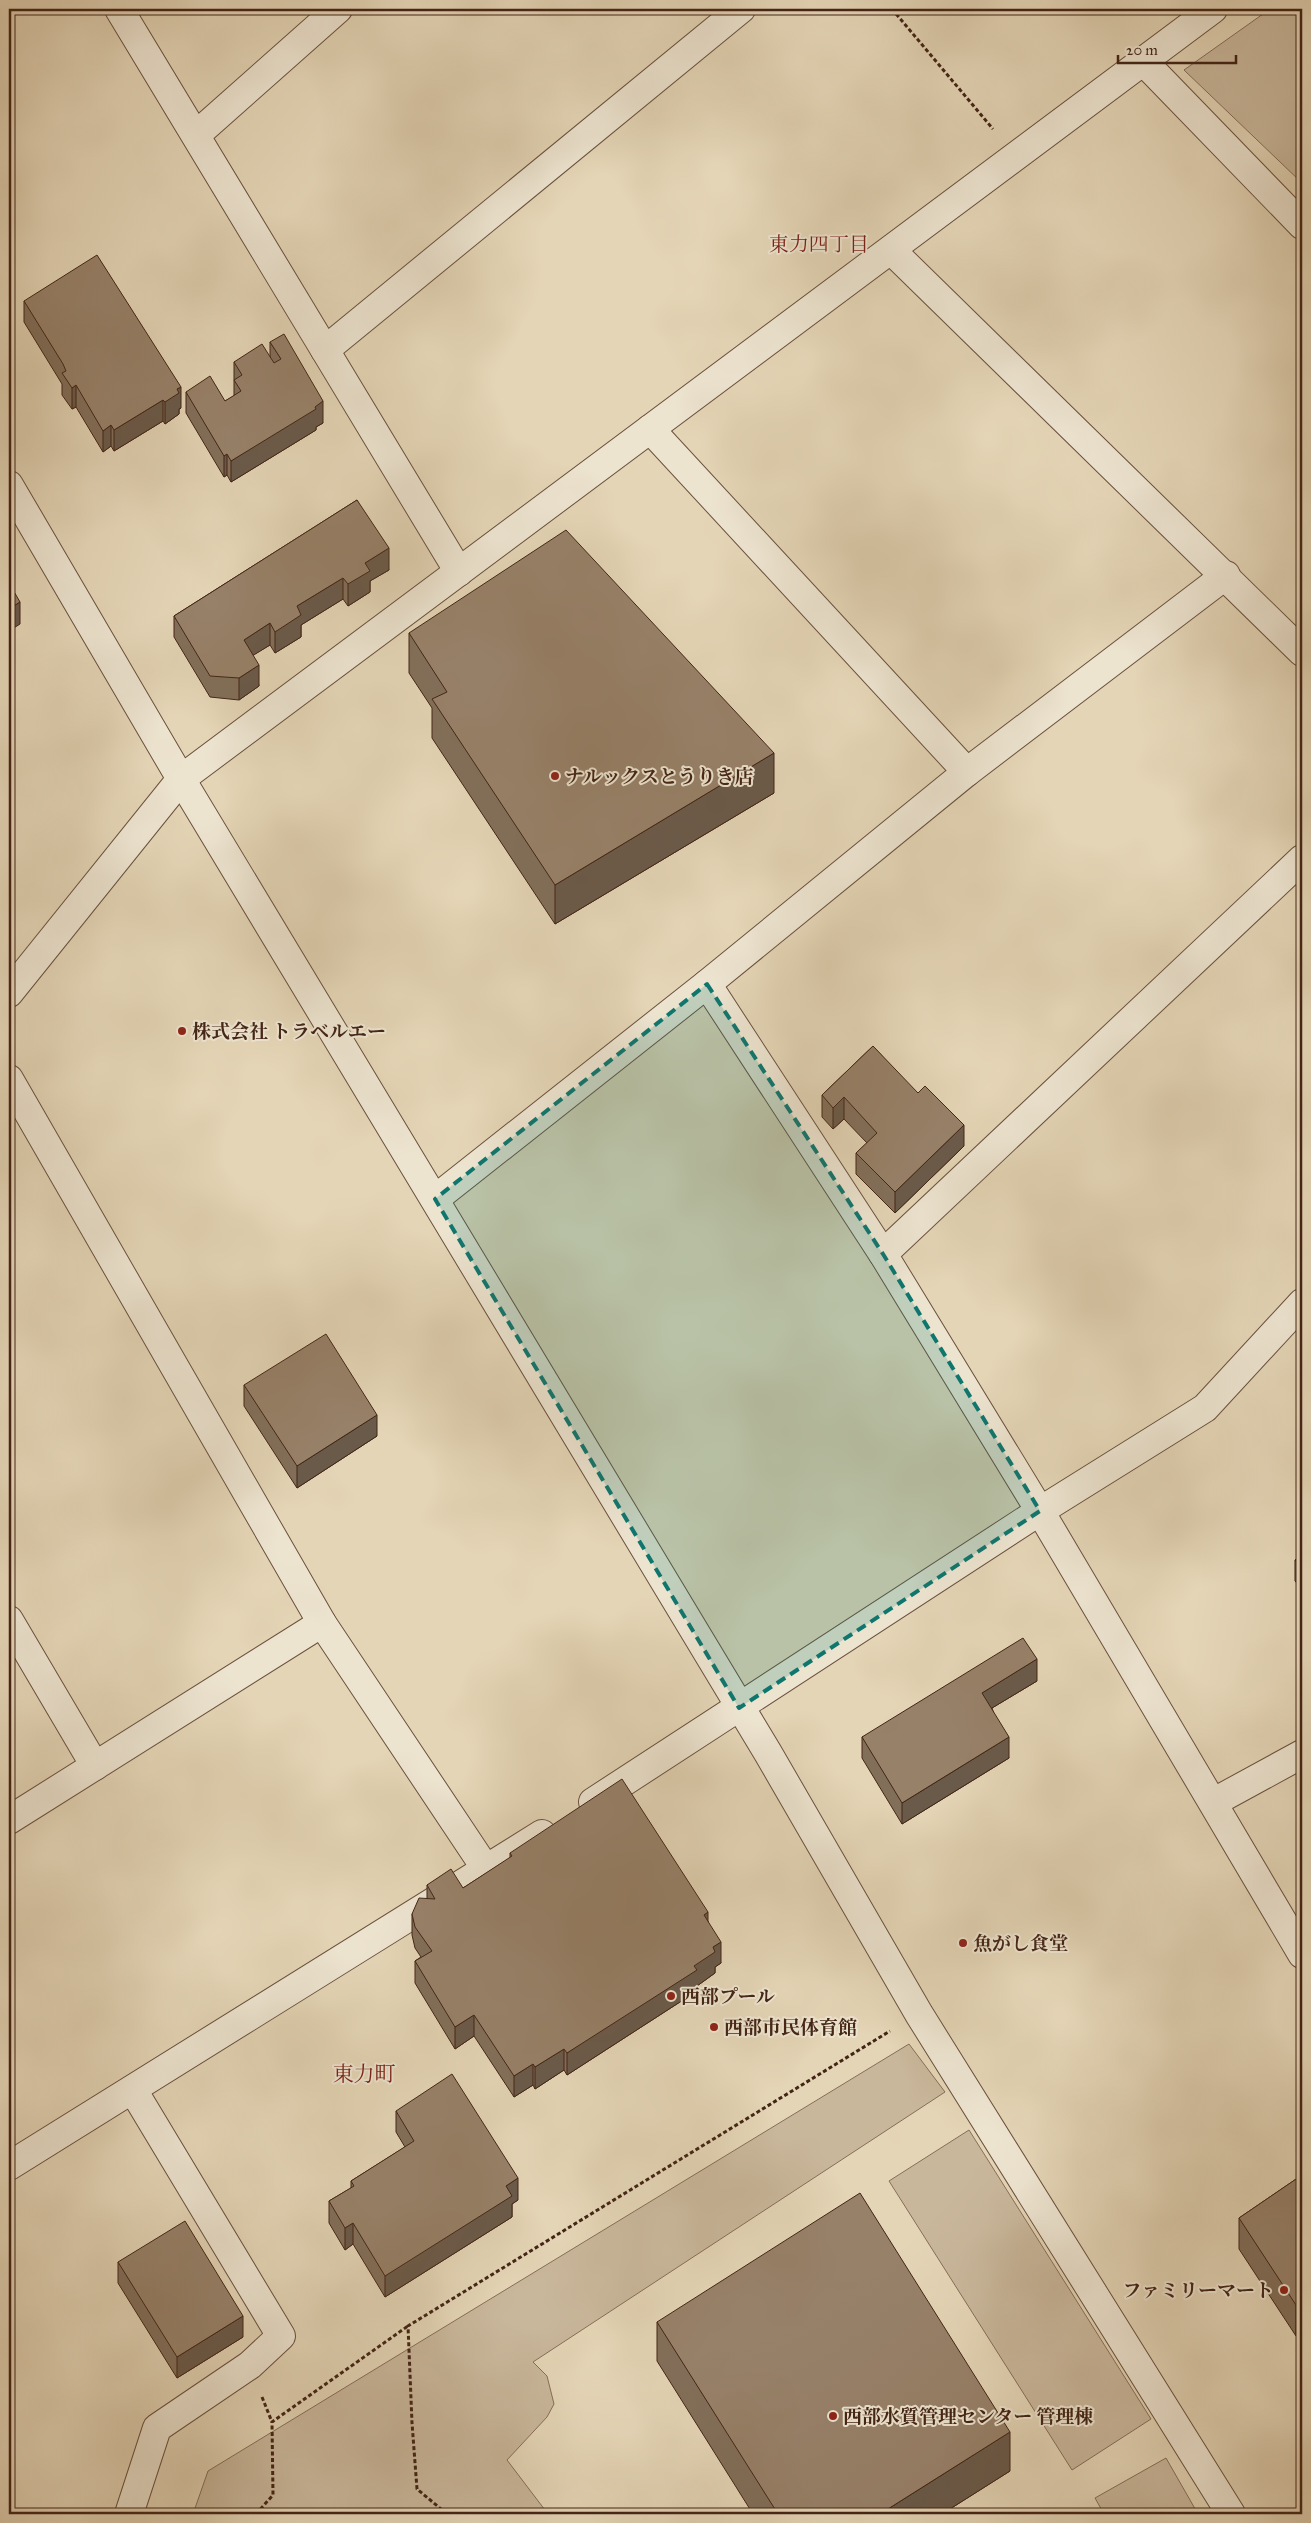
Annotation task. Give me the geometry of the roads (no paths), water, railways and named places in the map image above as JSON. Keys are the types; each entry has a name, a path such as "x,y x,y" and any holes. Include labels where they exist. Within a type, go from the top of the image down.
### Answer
{"street":[{"path":"119,9 459,572"},
{"path":"196,135 338,9"},
{"path":"325,350 741,9"},
{"path":"9,993 181,779 1214,9"},
{"path":"1143,61 1302,225"},
{"path":"891,250 1302,652"},
{"path":"650,429 967,772"},
{"path":"9,485 181,779 739,1708 768,1753 919,2014 1231,2514"},
{"path":"435,1199 707,984 967,772 1226,576"},
{"path":"883,1254 1302,859"},
{"path":"707,984 883,1254 1040,1511 1214,1802 1302,1954"},
{"path":"9,1079 322,1623 486,1869"},
{"path":"9,2166 486,1869 739,1708 1040,1511 1205,1408 1302,1303"},
{"path":"9,1620 95,1766"},
{"path":"9,1820 322,1623"},
{"path":"1214,1802 1302,1754"},
{"path":"129,2514 157,2428 250,2365 281,2336 133,2090"}],"place":[{"name":"ナルックスとうりき店","path":"555,776"},
{"name":"株式会社 トラベルエー","path":"182,1031"},
{"name":"魚がし食堂","path":"963,1943"},
{"name":"西部プール","path":"671,1996"},
{"name":"西部市民体育館","path":"714,2027"},
{"name":"ファミリーマート","path":"1284,2290"},
{"name":"西部水質管理センター 管理棟","path":"833,2416"}],"district":[{"name":"東力四丁目","path":"819,244"},
{"name":"東力町","path":"364,2074"}]}
